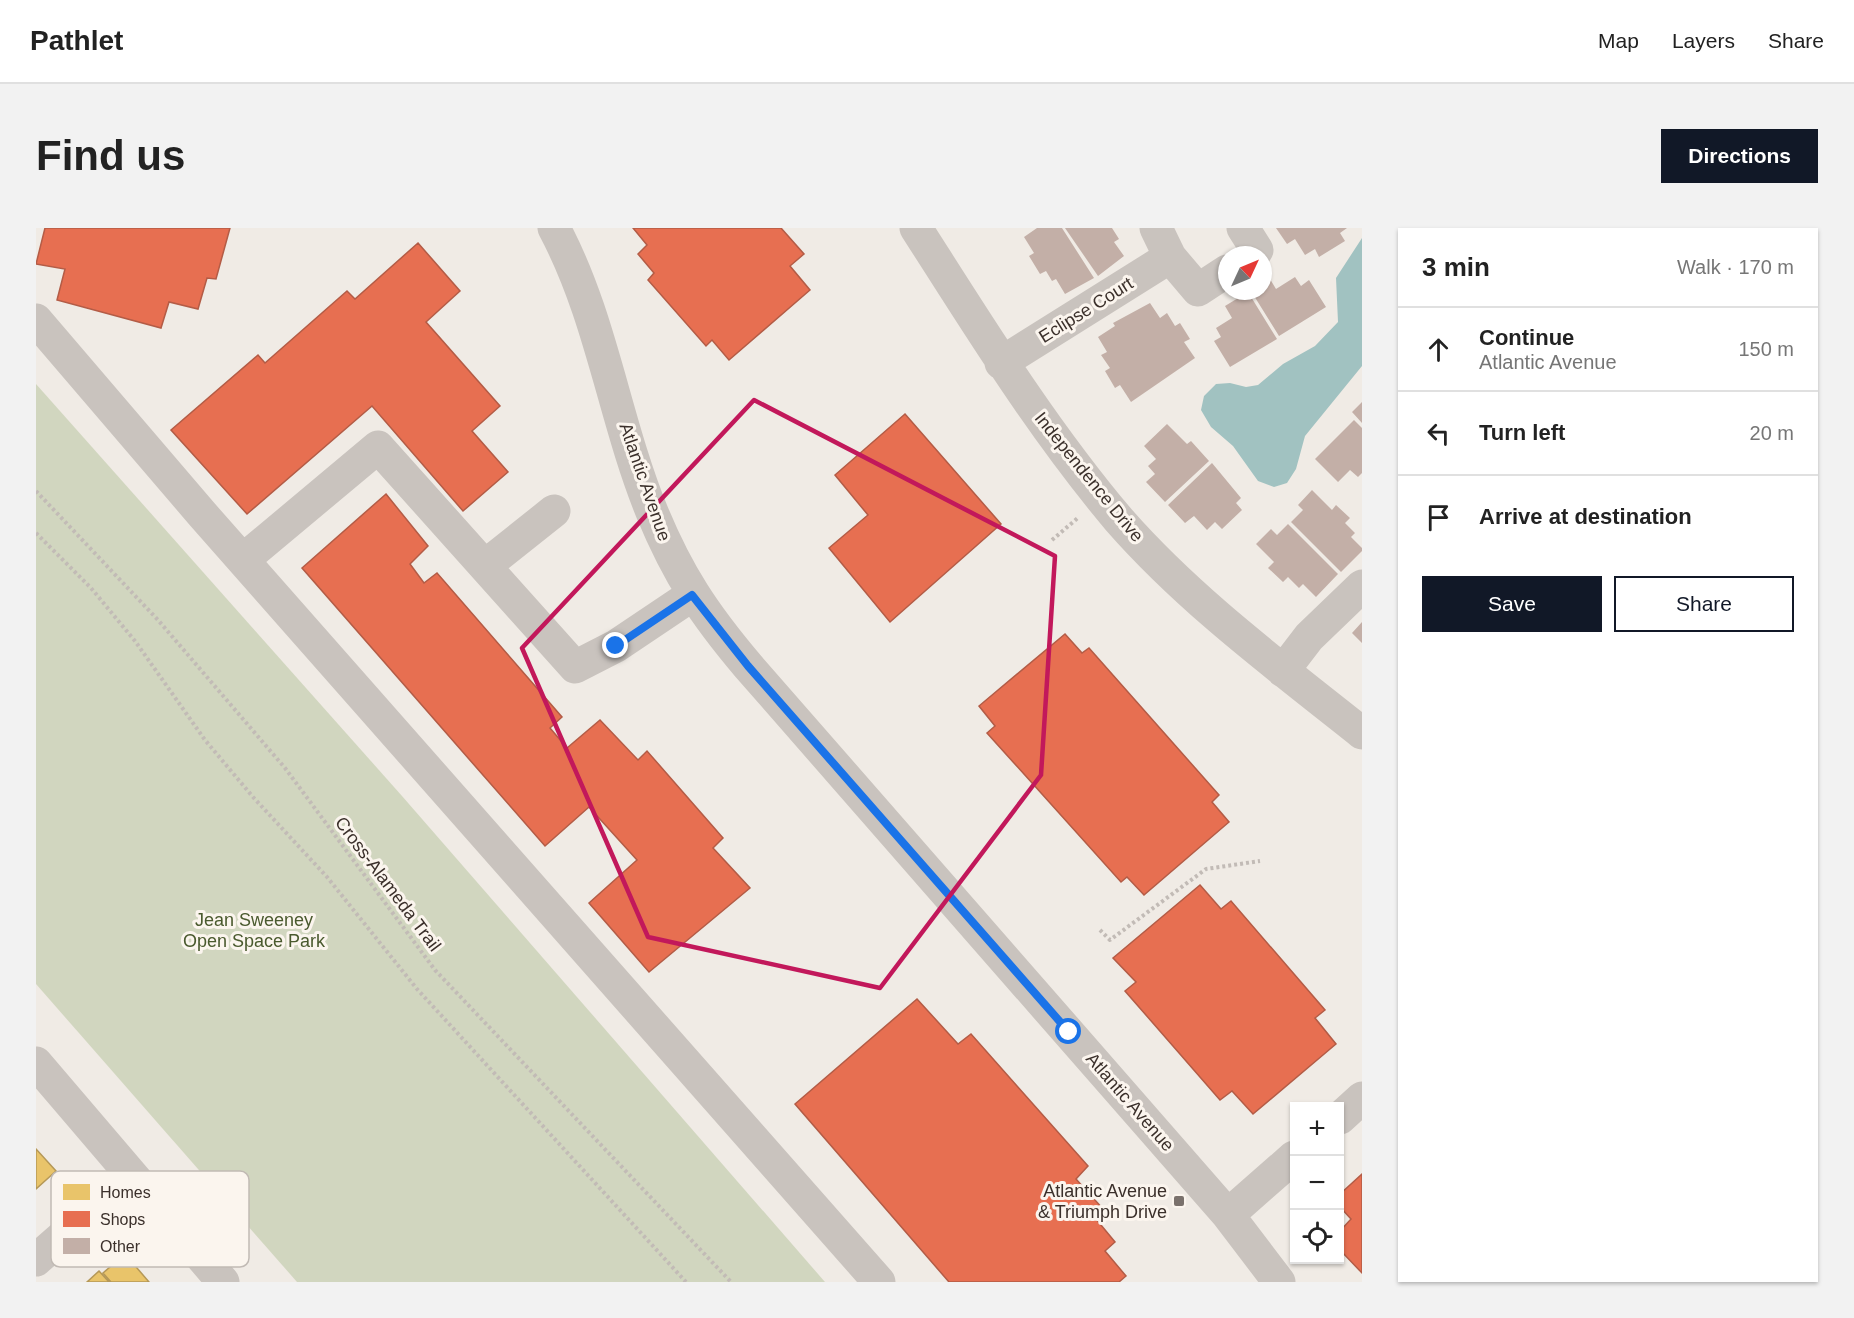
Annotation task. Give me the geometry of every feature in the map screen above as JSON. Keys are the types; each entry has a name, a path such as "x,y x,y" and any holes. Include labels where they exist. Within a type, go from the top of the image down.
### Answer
{"street":[{"name":"Atlantic Avenue","path":"554,228 582,289 652,510 692,595 748,666 1228,1215 1279,1282"},
{"name":"Independence Drive","path":"916,228 1001,363 1063,450 1101,497 1187,589 1283,672 1362,733"},
{"path":"1156,228 1170,257 1198,290 1218,277"},
{"path":"1243,228 1254,246"},
{"name":"Eclipse Court","path":"1001,363 1170,257"},
{"path":"36,320 243,560 879,1282"},
{"path":"243,560 378,447 575,667 616,646 692,595"},
{"path":"485,566 554,511"},
{"path":"1283,672 1309,637 1362,586"},
{"path":"36,1063 128,1171"},
{"path":"1344,1114 1362,1098"},
{"path":"1228,1215 1290,1161"},
{"path":"36,1260 51,1247"},
{"path":"211,1267 224,1282"}],"path":[{"name":"Cross-Alameda Trail","path":"36,491 158,620 285,768 435,970 731,1282"},
{"path":"1052,540 1101,497"},
{"path":"36,533 91,588 135,642 205,740 253,797 327,877 417,989 686,1282"},
{"path":"1101,930 1110,940 1206,869 1260,861"}],"highlighted area":[{"path":"754,400 1055,556 1041,775 880,988 648,937 522,648"}],"green space":[{"name":"Jean Sweeney Open Space Park","path":"36,384 402,796 825,1282 297,1282 249,1227 249,1171 200,1171 36,984"}],"water":[{"path":"1362,238 1362,366 1305,436 1296,469 1287,483 1274,487 1258,481 1233,446 1211,427 1201,410 1204,396 1216,384 1230,383 1246,387 1258,385 1283,364 1315,346 1338,322 1336,278"}],"building: Homes":[{"path":"36,1149 56,1171 51,1171 51,1176 36,1189"},
{"path":"110,1267 136,1267 149,1282 111,1282 103,1273"},
{"path":"99,1271 109,1282 87,1282"}],"building: Shops":[{"path":"45,228 230,228 216,279 207,278 198,309 169,302 161,328 57,300 65,269 36,264"},
{"path":"633,228 781,228 804,254 790,266 810,290 729,360 712,340 706,346 648,280 654,273 638,254 647,245"},
{"path":"418,243 460,291 426,322 500,406 472,431 508,472 463,511 372,406 247,514 171,430 258,355 265,363 347,291 355,299"},
{"path":"905,414 1001,524 890,622 829,548 868,515 835,475"},
{"path":"386,494 428,546 410,564 424,583 437,573 562,717 550,728 567,748 600,720 638,760 647,751 723,838 713,848 750,888 649,972 589,903 637,860 589,807 545,846 302,568"},
{"path":"1065,634 1082,653 1089,648 1219,795 1212,802 1229,822 1144,895 1127,877 1121,882 987,733 995,726 979,706"},
{"path":"1200,885 1221,909 1231,901 1325,1010 1315,1018 1336,1044 1253,1114 1232,1091 1220,1100 1125,991 1136,982 1113,958"},
{"path":"917,999 958,1044 971,1034 1088,1166 1076,1179 1104,1210 1096,1219 1115,1242 1105,1251 1126,1276 1119,1282 949,1282 795,1104"},
{"path":"1362,1174 1362,1273 1344,1254 1344,1227 1351,1219 1344,1211 1344,1190"}],"building: Other":[{"path":"1037,228 1062,228 1094,278 1065,294 1056,279 1052,281 1046,271 1040,274 1029,256 1034,253 1024,237"},
{"path":"1065,228 1112,228 1119,239 1114,242 1124,256 1098,276"},
{"path":"1276,228 1347,228 1340,233 1345,241 1319,257 1315,249 1305,255 1295,239 1287,244"},
{"path":"1295,277 1301,286 1309,280 1326,307 1279,336 1257,300 1272,300 1272,282 1276,289"},
{"path":"1235,300 1253,300 1277,339 1230,367 1214,341 1221,337 1216,328 1232,318 1225,306"},
{"path":"1150,303 1160,318 1167,313 1175,326 1180,323 1190,339 1184,342 1195,358 1131,402 1120,385 1115,388 1105,371 1110,368 1101,355 1107,352 1098,337 1115,326 1113,323"},
{"path":"1362,402 1362,423 1352,412"},
{"path":"1354,420 1362,428 1362,473 1358,477 1350,470 1338,482 1315,459"},
{"path":"1167,424 1187,444 1191,441 1209,461 1165,502 1146,482 1155,474 1148,466 1156,459 1144,446"},
{"path":"1212,463 1241,498 1236,503 1242,510 1222,529 1215,522 1207,530 1194,516 1185,523 1168,505"},
{"path":"1312,490 1332,510 1336,505 1350,518 1345,523 1355,533 1351,537 1362,548 1362,551 1341,572 1291,522 1303,510 1298,505"},
{"path":"1288,524 1338,574 1316,597 1303,584 1299,588 1288,577 1283,582 1268,568 1274,562 1256,544 1271,529 1277,535"},
{"path":"1362,622 1362,643 1352,633"}],"place":[{"name":"Atlantic Avenue & Triumph Drive","path":"1179,1201"}],"route":[{"path":"616,646 692,595 748,666 1069,1032"}]}
